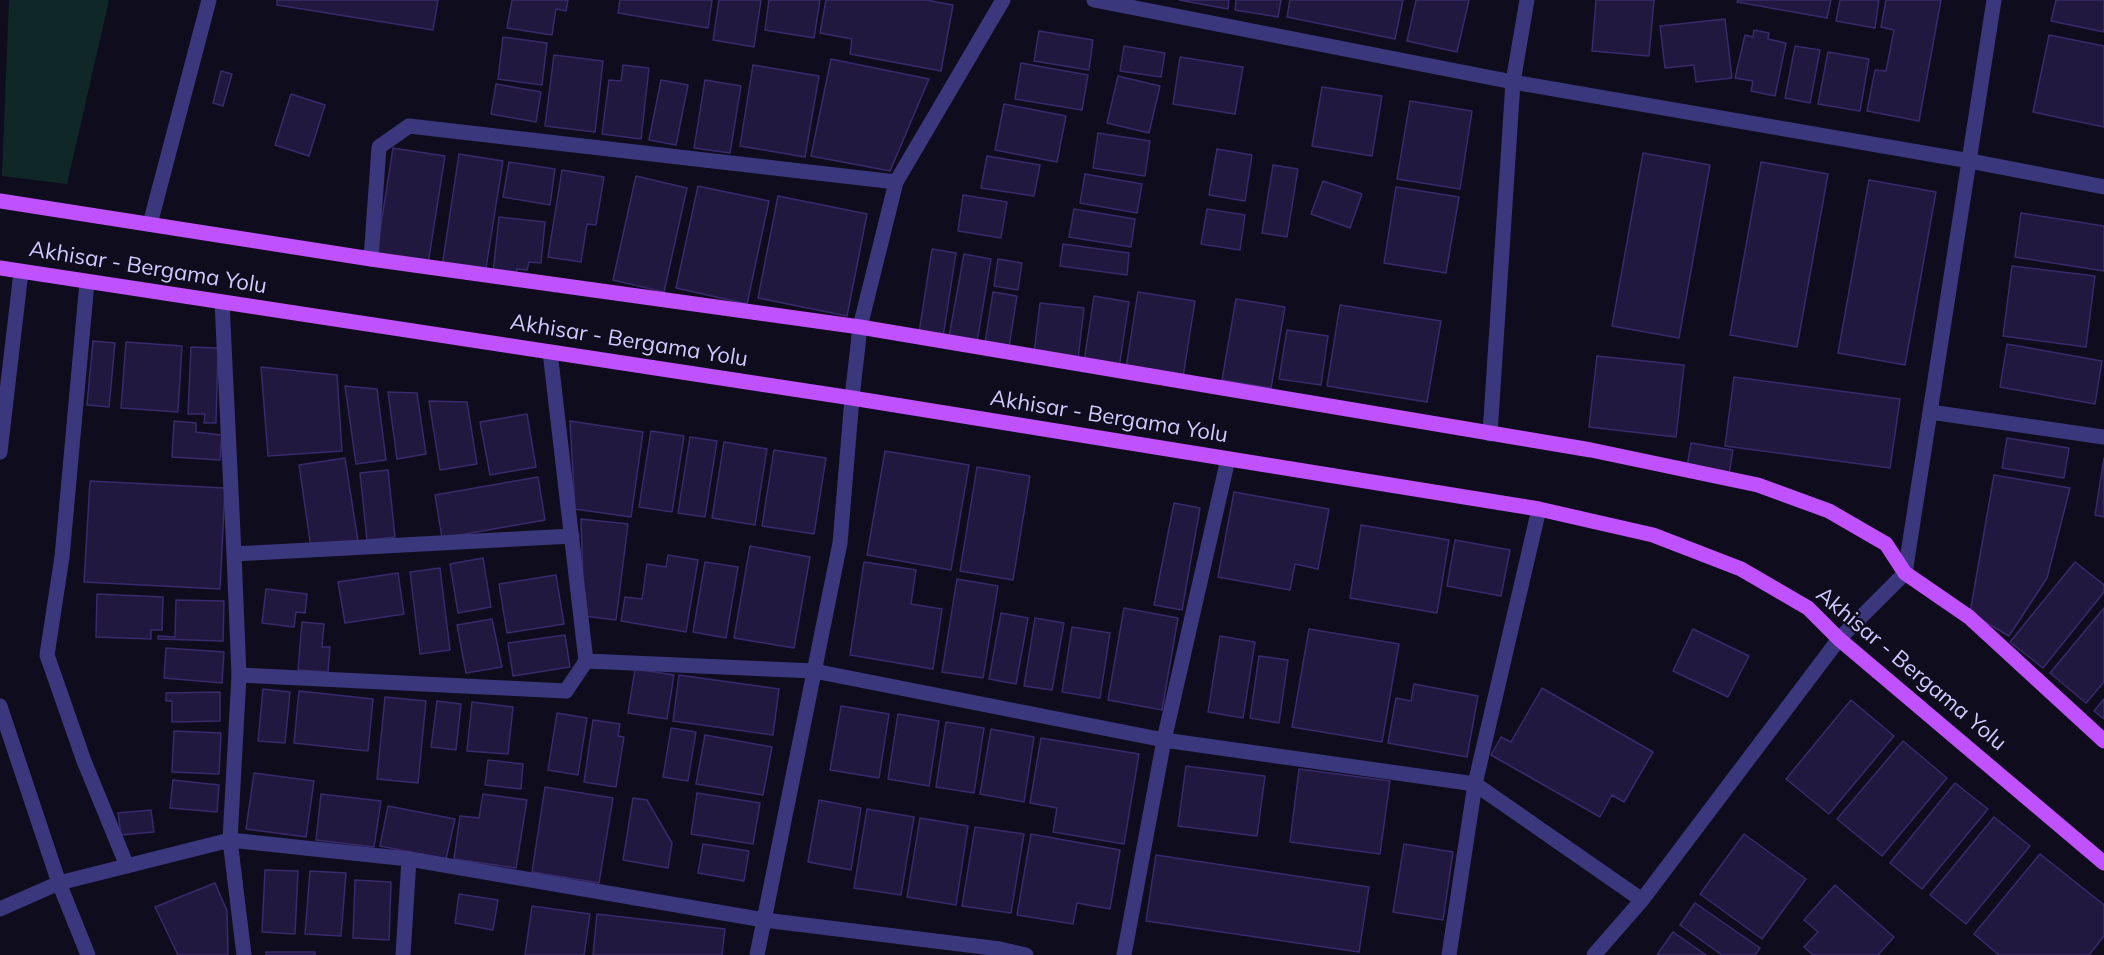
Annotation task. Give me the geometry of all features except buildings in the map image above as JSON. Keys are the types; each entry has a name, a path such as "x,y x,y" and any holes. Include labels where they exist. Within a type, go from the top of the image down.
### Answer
{"main road":[{"name":"Akhisar - Bergama Yolu","path":"0,201 370,259 860,327 1591,450 1758,485 1829,511 1886,544 1905,573 1969,617 2104,741"},
{"name":"Akhisar - Bergama Yolu","path":"0,268 852,398 1539,509 1653,535 1741,569 1808,608 1839,639 2104,863"}],"street":[{"path":"150,224 209,0"},
{"path":"758,955 840,543 860,327 896,182 1003,0"},
{"path":"1094,0 1513,82 1970,161 2104,187"},
{"path":"1490,434 1513,82 1527,0"},
{"path":"1594,955 1642,900 1839,639 1905,573 1994,0"},
{"path":"370,259 379,147 409,126 896,182"},
{"path":"0,453 21,272"},
{"path":"87,282 62,557 47,655 84,761 128,866"},
{"path":"222,302 239,675 230,840 244,955"},
{"path":"239,675 566,691 586,661 550,352"},
{"path":"1930,412 2104,437"},
{"path":"1124,955 1164,740 1228,459"},
{"path":"1449,955 1475,784 1539,509"},
{"path":"234,554 572,536"},
{"path":"586,661 814,671 1164,740 1475,784 1642,900"},
{"path":"0,706 59,883 87,955"},
{"path":"0,909 59,883 230,840 409,859 764,920 1026,955"},
{"path":"403,955 409,859"}],"green space":[{"path":"9,0 109,0 67,184 2,176"}]}
